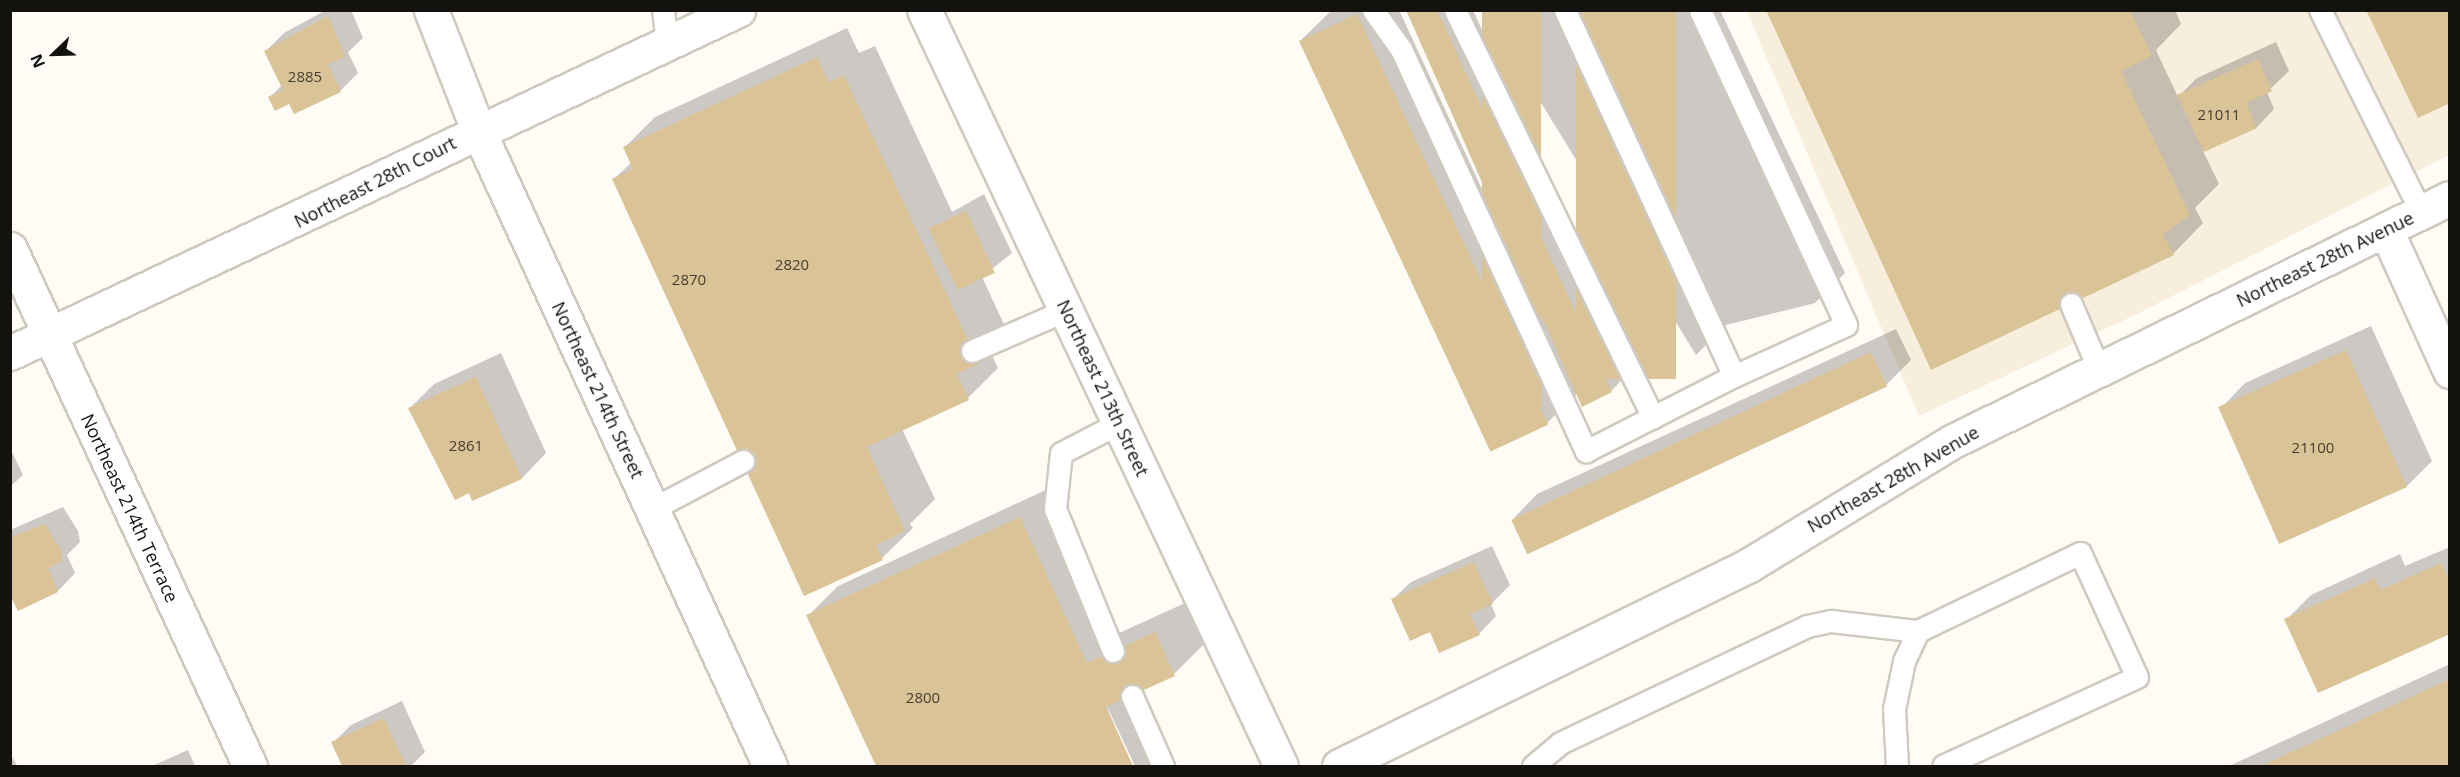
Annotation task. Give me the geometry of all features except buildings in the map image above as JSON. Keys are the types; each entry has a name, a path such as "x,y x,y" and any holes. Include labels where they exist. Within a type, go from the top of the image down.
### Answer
{"street":[{"name":"Northeast 214th Street","path":"431,10 478,130 770,766"},
{"name":"Northeast 28th Court","path":"10,353 50,336 478,130 665,26 738,10"},
{"name":"Northeast 213th Street","path":"924,10 1281,766"},
{"name":"Northeast 28th Avenue","path":"1339,766 1749,565 1953,441 2435,205"},
{"path":"2386,230 2450,371"},
{"name":"Northeast 214th Terrace","path":"10,249 250,766"}],"lane":[{"path":"1373,10 1401,49 1586,451 1734,376 1846,325 1700,10"},
{"path":"1455,10 1653,417"},
{"path":"1565,10 1734,376"},
{"path":"2320,10 2435,205"},
{"path":"2071,304 2098,370"},
{"path":"972,351 1066,310"},
{"path":"1113,651 1055,509 1061,453 1119,423"},
{"path":"652,509 743,461"},
{"path":"1533,766 1560,743 1807,626 1831,621 1918,631 2080,553 2137,677 1943,766"},
{"path":"1897,766 1894,709 1904,661 1918,631"},
{"path":"1132,696 1163,766"}],"shaded area":[{"path":"1747,11 2449,11 2449,155 2137,314 1919,416"}]}
